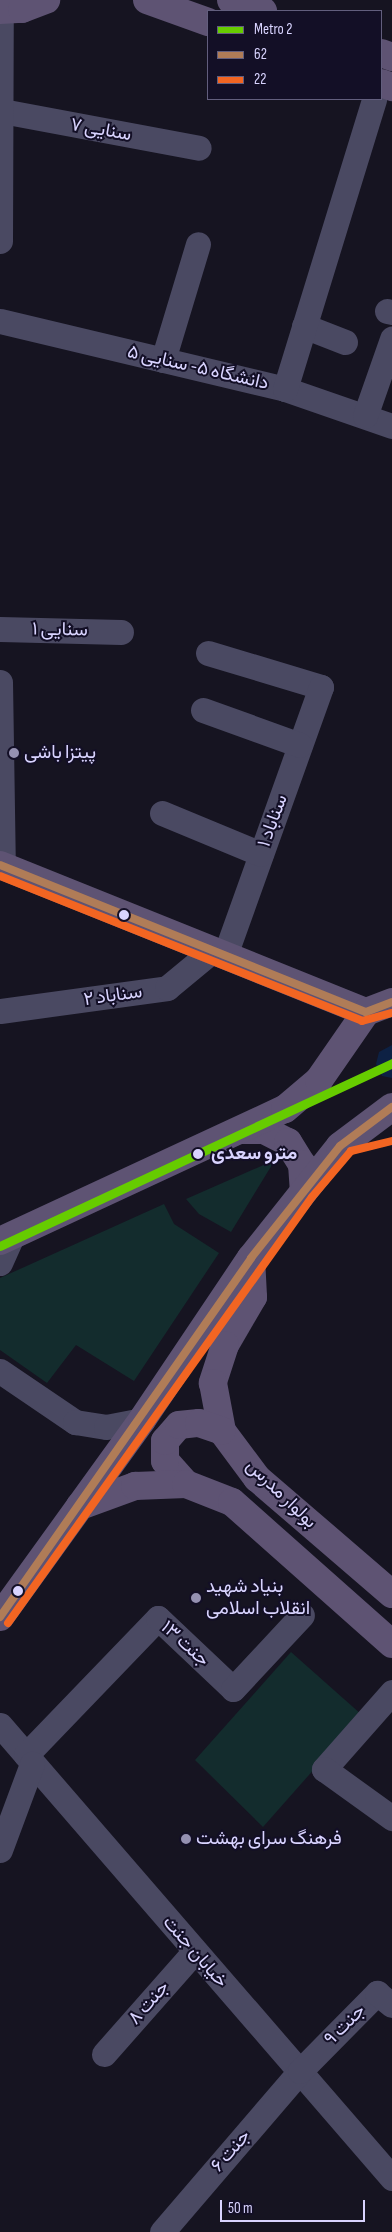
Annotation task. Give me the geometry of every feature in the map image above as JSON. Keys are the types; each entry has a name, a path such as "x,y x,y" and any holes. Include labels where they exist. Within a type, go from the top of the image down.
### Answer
{"main road":[{"path":"0,10 22,9 46,0"},
{"path":"147,0 207,22"},
{"path":"232,0 260,10"},
{"path":"1,865 366,1012"},
{"path":"6,1238 285,1109 319,1080 366,1012 392,1002"},
{"path":"0,1617 142,1420 251,1258 346,1142 392,1108"},
{"path":"238,1130 264,1130 288,1142 302,1164 304,1191"},
{"path":"346,1142 392,1131"},
{"name":"بولوار مدرس","path":"251,1258 253,1297 225,1345 213,1383 222,1431 257,1478 392,1594"},
{"path":"186,1484 165,1461 165,1441 179,1425 199,1423 222,1431"},
{"name":"بولوار مدرس","path":"80,1506 135,1486 186,1484 232,1502 392,1644"}],"street":[{"path":"0,10 2,111 0,241"},
{"path":"286,389 374,100"},
{"name":"سنایی ۷","path":"2,111 199,148"},
{"path":"163,360 198,244"},
{"name":"دانشگاه ۵- سنایی ۵","path":"0,321 286,389 392,426"},
{"path":"304,326 345,342"},
{"path":"365,416 392,339"},
{"name":"سنایی ۱","path":"0,629 121,632"},
{"name":"سناباد ۱","path":"208,653 321,687 261,854 219,953"},
{"path":"0,682 1,865"},
{"path":"203,710 300,745"},
{"path":"162,813 261,854"},
{"name":"سناباد ۲","path":"0,1011 167,988 219,953"},
{"path":"0,1263 6,1238"},
{"path":"0,1371 75,1422 106,1427 142,1420"},
{"name":"جنت ۱۳","path":"29,1759 158,1618 234,1689 302,1615"},
{"path":"392,1692 324,1769 392,1818"},
{"name":"خیابان جنت","path":"0,1725 194,1952 392,2178"},
{"path":"0,1850 29,1759"},
{"name":"جنت ۸","path":"104,2054 194,1952"},
{"name":"جنت ۹","path":"300,2071 377,1993 392,2005"},
{"name":"جنت ۶","path":"162,2232 300,2071"}],"green space":[{"path":"275,1160 231,1232 199,1214 186,1199"},
{"path":"164,1204 174,1224 219,1253 134,1381 76,1345 47,1383 0,1350 0,1278"},
{"path":"291,1652 362,1715 263,1827 195,1760"}],"water":[{"path":"392,1045 392,1078 382,1076 376,1064 379,1052"}],"metro line":[{"name":"2","path":"0,1246 392,1063"}],"transit line":[{"name":"62","path":"0,865 366,1012 392,1002"},
{"name":"22","path":"0,876 362,1021 392,1013"},
{"name":"62","path":"0,1617 251,1258 340,1146 392,1107"},
{"name":"22","path":"8,1623 312,1197 351,1151 392,1141"}],"place":[{"name":"پیتزا باشی","path":"14,753"},
{"name":"مترو سعدی","path":"198,1154"},
{"name":"بنیاد شهید انقلاب اسلامی","path":"196,1598"},
{"name":"فرهنگ سرای بهشت","path":"186,1839"}]}
